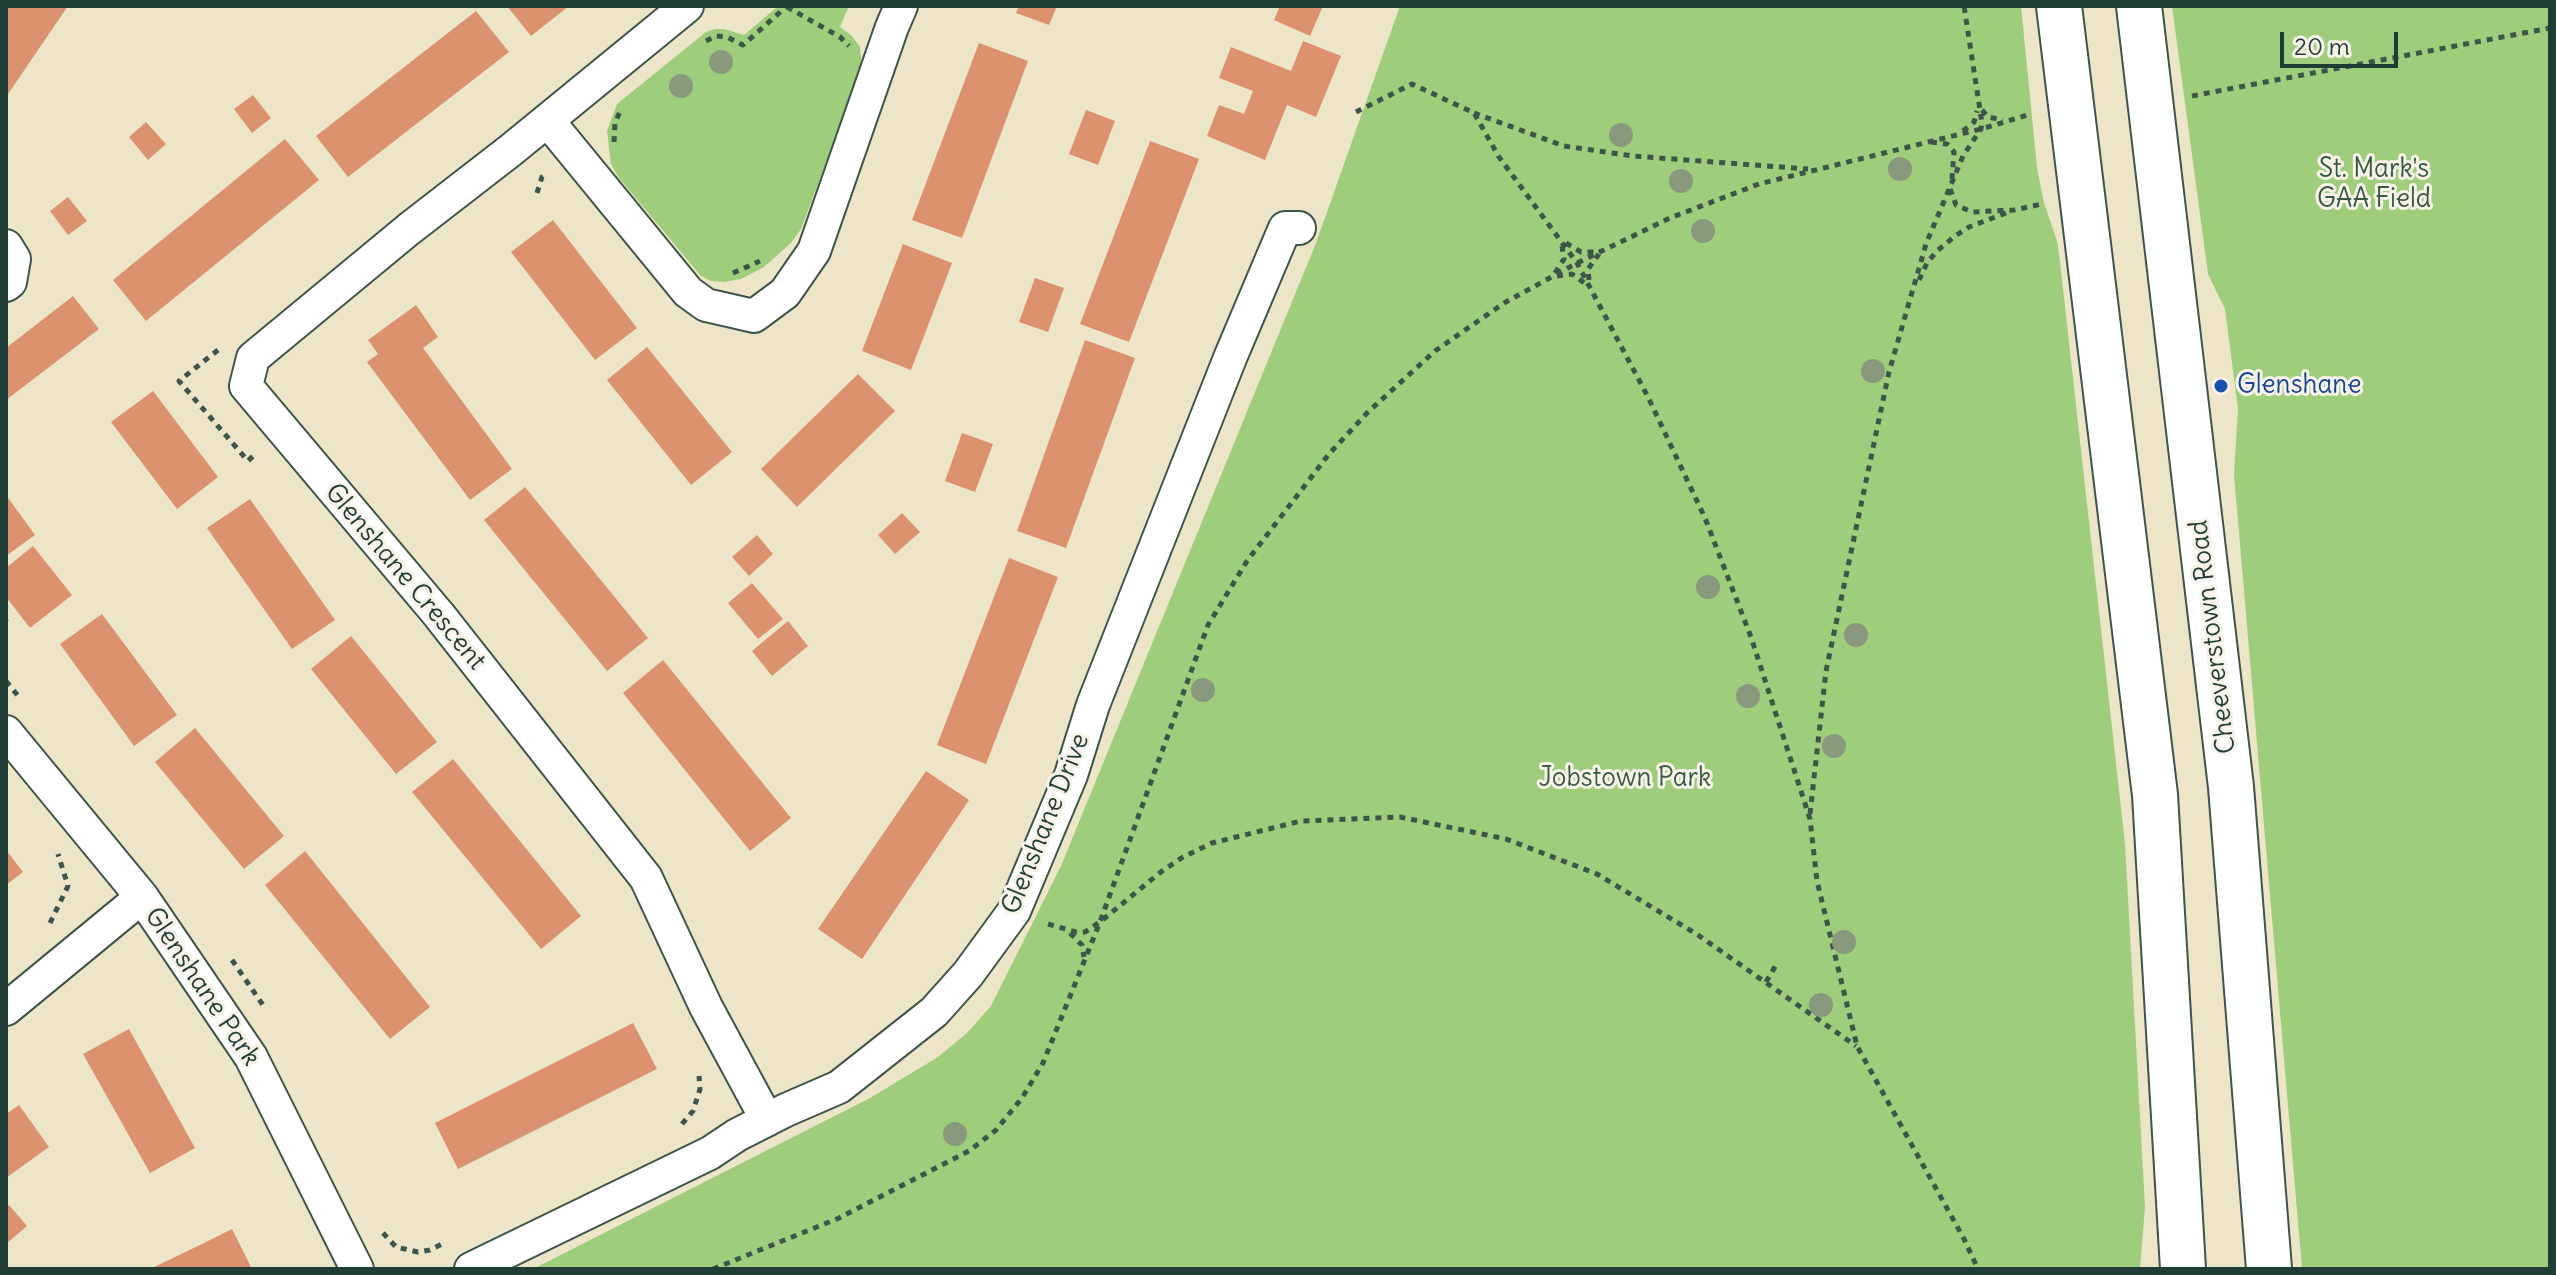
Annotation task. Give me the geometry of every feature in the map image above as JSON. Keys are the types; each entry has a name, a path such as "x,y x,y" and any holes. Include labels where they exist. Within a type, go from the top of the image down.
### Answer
{"main road":[{"path":"2059,6 2155,795 2183,1269"},
{"name":"Cheeverstown Road","path":"2139,6 2231,787 2269,1269"}],"street":[{"name":"Glenshane Crescent","path":"687,6 253,358 246,386 439,615 646,878 706,1007 767,1120"},
{"path":"548,121 688,292 706,305 754,316 785,293 814,251 901,6"},
{"name":"Glenshane Drive","path":"471,1269 839,1087 934,1012 968,974 1014,911 1066,788 1093,705 1230,358 1285,228 1299,228"},
{"path":"6,246 14,259 10,282 6,285"},
{"name":"Glenshane Park","path":"6,732 142,897 251,1057 357,1269"},
{"path":"6,1009 142,897"}],"path":[{"path":"696,49 716,36 727,37 743,45 787,6 840,37 853,51"},
{"path":"1810,819 1826,671 1889,372 1926,244 1963,156 1981,129 1964,6"},
{"path":"2184,98 2550,28"},
{"path":"1356,112 1412,84 1474,113 1564,146 1633,156 1813,169"},
{"path":"1977,102 1988,117 1995,120 2012,119"},
{"path":"1958,134 1974,122 1977,102"},
{"path":"614,146 615,122 625,105"},
{"path":"713,1269 839,1218 969,1151 996,1130 1022,1098 1043,1063 1100,922 1208,625 1247,561 1329,454 1368,412 1435,351 1504,303 1670,218 1759,184 2042,111"},
{"path":"1474,113 1499,157 1577,263 1648,397 1705,518 1751,637 1810,819 1817,881 1857,1046 1978,1269"},
{"path":"1927,141 1947,144 1954,152 1950,190 1956,205 1965,211 2014,210"},
{"path":"1912,294 1927,263 1955,236 1969,227 2014,210 2044,203"},
{"path":"1556,234 1581,252 1603,250"},
{"path":"1552,277 1564,259 1556,234"},
{"path":"1593,292 1588,269 1603,250"},
{"path":"729,275 763,260"},
{"path":"1552,277 1572,274 1593,292"},
{"path":"228,341 179,381 248,461 256,453"},
{"path":"6,681 26,706"},
{"path":"1045,923 1085,932 1162,871 1212,843 1301,821 1400,817 1506,839 1597,874 1698,935 1857,1046"},
{"path":"39,932 50,923 68,886 57,852"},
{"path":"1066,930 1082,945 1083,965"},
{"path":"225,951 266,1009"},
{"path":"1766,982 1776,965"},
{"path":"680,1125 693,1111 700,1089 694,1065"},
{"path":"377,1224 396,1247 418,1252 444,1243"}],"green space":[{"path":"775,6 849,6 840,27 860,47 862,66 801,229 791,243 764,267 741,279 711,281 701,276 619,178 611,164 607,131 617,104 706,32 724,29 744,35"},
{"name":"Jobstown Park","path":"1400,6 2021,6 2037,168 2060,262 2125,844 2145,1207 2140,1269 533,1269 870,1098 938,1057 967,1033 991,1006 1061,866 1316,243"},
{"name":"St. Mark's GAA Field","path":"2172,6 2550,6 2550,1269 2302,1269 2234,474 2238,409 2225,309 2208,274"}],"building":[{"path":"6,6 68,6 6,97"},
{"path":"507,6 569,6 531,36"},
{"path":"1019,6 1057,6 1049,25 1016,13"},
{"path":"1280,6 1323,6 1310,36 1274,20"},
{"path":"476,11 509,52 348,177 316,136"},
{"path":"1303,41 1341,56 1316,117 1287,105 1265,160 1207,136 1219,105 1244,114 1253,91 1219,78 1231,47 1291,71"},
{"path":"979,43 1028,61 962,238 912,220"},
{"path":"253,95 271,118 252,133 234,109"},
{"path":"1086,110 1115,121 1098,165 1069,154"},
{"path":"146,122 166,144 148,160 129,137"},
{"path":"285,139 319,180 146,321 113,280"},
{"path":"1150,141 1199,159 1129,342 1080,324"},
{"path":"68,197 87,221 68,235 50,211"},
{"path":"553,220 637,328 595,360 511,252"},
{"path":"903,244 952,263 911,370 862,351"},
{"path":"1035,278 1064,288 1048,332 1019,322"},
{"path":"73,296 99,329 6,400 6,348"},
{"path":"416,305 438,337 423,348 512,469 470,500 367,362 378,354 368,340"},
{"path":"1085,340 1135,358 1066,548 1017,531"},
{"path":"647,347 732,452 691,485 607,380"},
{"path":"858,374 895,411 797,507 761,469"},
{"path":"153,391 218,477 177,509 111,422"},
{"path":"962,433 993,444 975,492 945,481"},
{"path":"525,487 648,638 607,671 484,520"},
{"path":"6,495 35,535 6,556"},
{"path":"250,499 335,620 292,649 207,528"},
{"path":"902,513 920,532 895,554 878,535"},
{"path":"757,535 773,554 749,576 732,557"},
{"path":"33,546 72,595 30,628 6,597 6,568"},
{"path":"1009,558 1058,577 986,764 937,745"},
{"path":"752,583 783,619 758,639 728,603"},
{"path":"102,614 177,715 134,746 60,644"},
{"path":"788,621 808,646 772,676 752,651"},
{"path":"351,636 437,742 396,774 311,669"},
{"path":"663,660 791,818 750,851 623,693"},
{"path":"195,728 284,836 244,869 155,762"},
{"path":"453,759 581,916 541,949 412,792"},
{"path":"926,771 969,800 862,959 818,929"},
{"path":"6,850 23,872 6,885"},
{"path":"305,851 430,1007 390,1039 265,885"},
{"path":"633,1023 657,1069 458,1169 435,1123"},
{"path":"129,1029 195,1148 150,1173 83,1054"},
{"path":"19,1105 49,1147 6,1178 6,1114"},
{"path":"9,1205 27,1226 6,1244 6,1207"},
{"path":"232,1229 252,1269 150,1269 204,1243"}],"place":[{"name":"Glenshane","path":"2221,386"}]}
